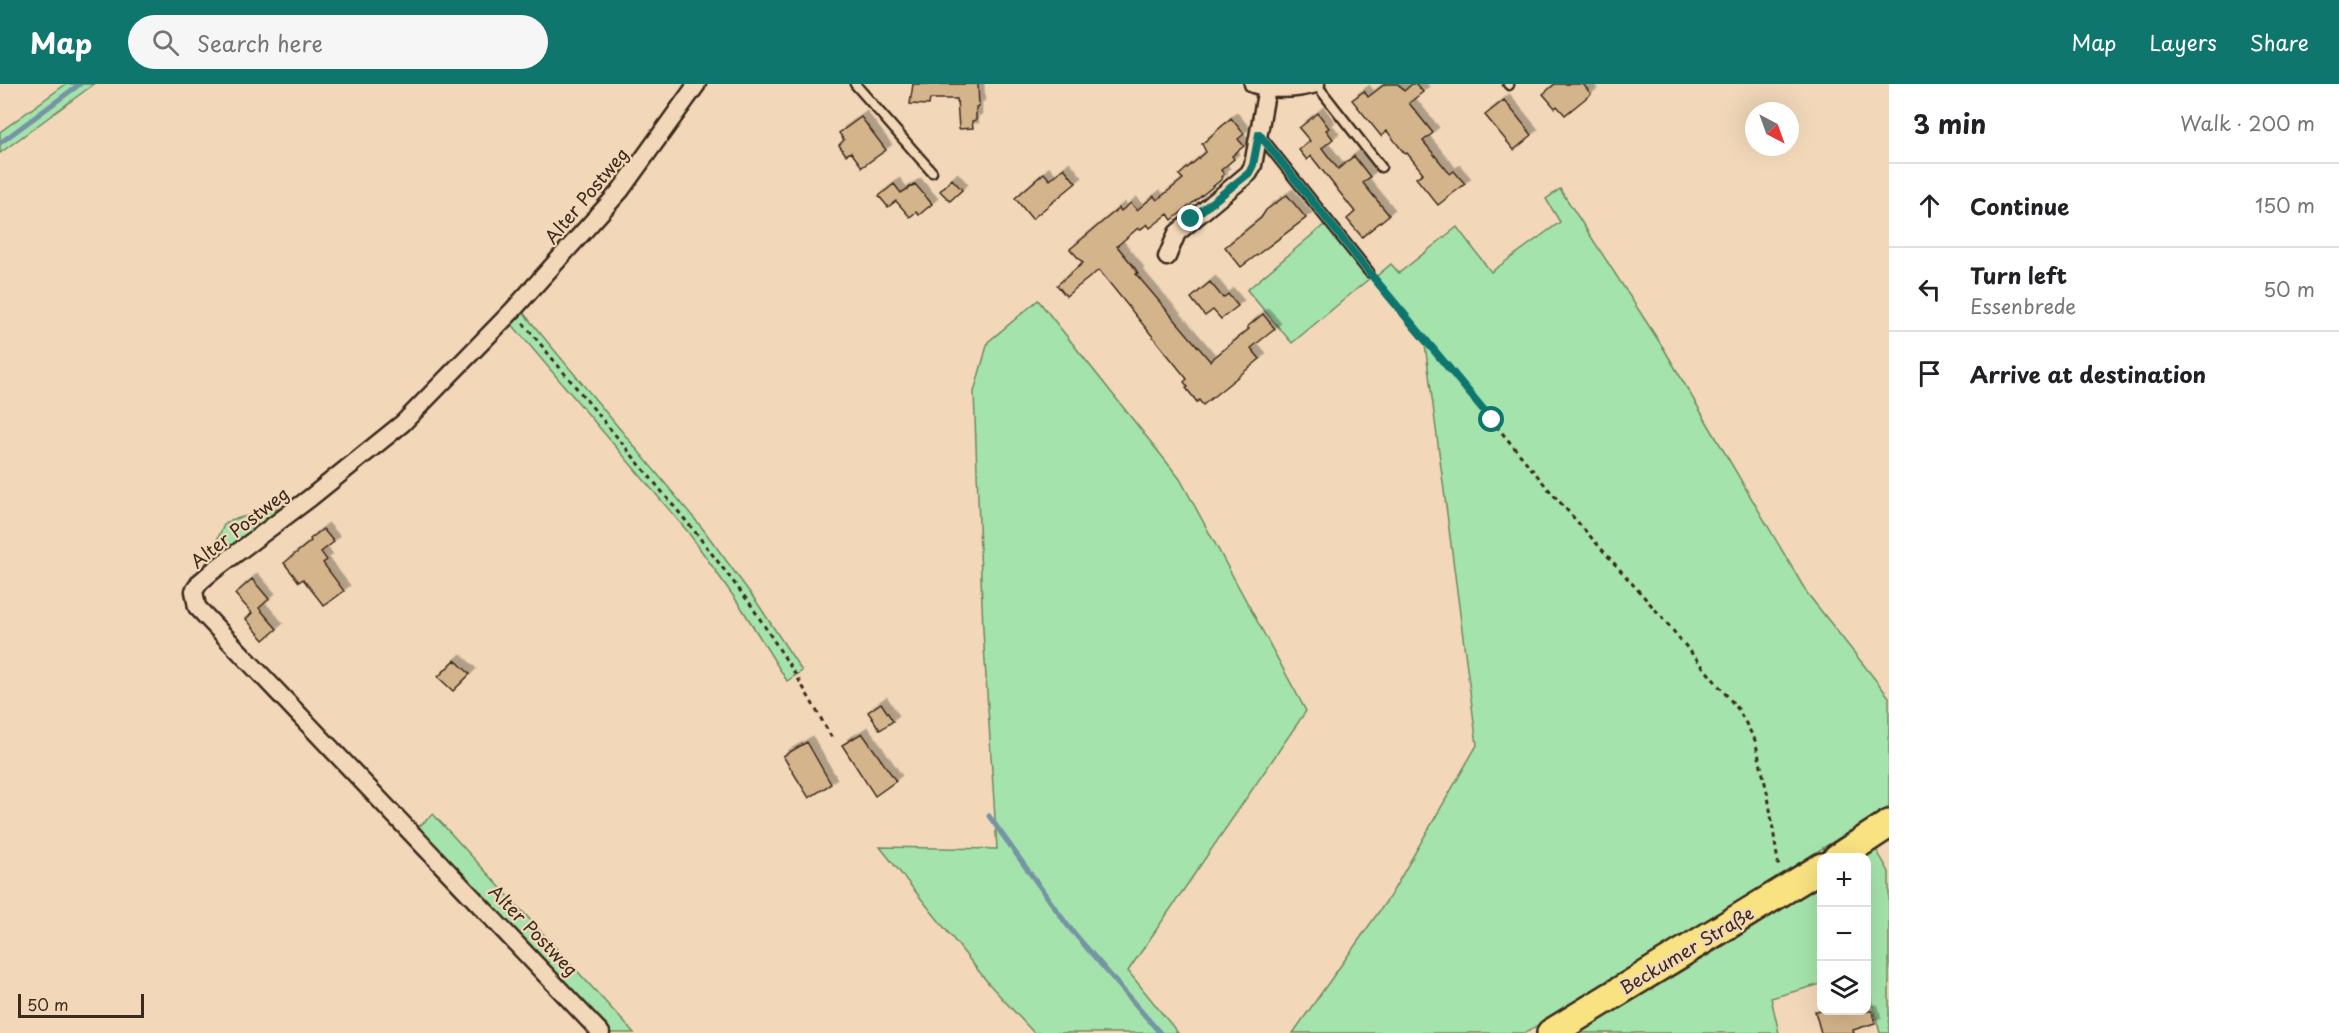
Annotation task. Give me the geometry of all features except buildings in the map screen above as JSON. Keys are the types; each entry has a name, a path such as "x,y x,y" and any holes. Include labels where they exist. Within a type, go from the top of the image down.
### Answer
{"main road":[{"path":"1845,853 1889,824"},
{"name":"Beckumer Straße","path":"1551,1033 1817,870"}],"street":[{"name":"Alter Postweg","path":"602,1033 197,607 194,591 200,582 214,570 310,498 403,423 513,310 620,191 697,84"},
{"path":"1167,257 1178,233 1249,173 1253,165 1259,134 1260,86 1300,88 1316,84"}],"lane":[{"path":"855,84 932,172"},
{"path":"1316,84 1381,167"},
{"path":"1259,134 1369,272"}],"path":[{"path":"1369,272 1550,491 1660,615 1738,709 1755,740 1768,796 1783,892"},
{"path":"513,310 696,533 751,605 799,680 832,738"}],"green space":[{"path":"66,84 94,84 0,153 0,132"},
{"path":"1560,189 1664,349 1807,593 1889,697 1889,807 1525,1033 1293,1033 1390,896 1477,745 1425,344 1372,280 1391,264 1399,273 1457,227 1491,272 1560,222 1546,199"},
{"path":"1325,224 1370,278 1292,343 1247,290"},
{"path":"1038,300 1180,479 1306,711 1128,971 1178,1033 1034,1033 989,984 880,847 997,849 983,630 974,392 988,342"},
{"path":"521,310 703,529 756,601 802,671 787,681 741,607 688,532 510,322"},
{"path":"287,507 206,563 224,525 230,520"},
{"path":"433,814 634,1033 605,1033 414,831"},
{"path":"1876,849 1889,872 1889,1033 1880,1033 1871,998 1870,853"},
{"path":"1817,887 1817,985 1771,998 1779,1033 1578,1033 1727,944"}],"waterway":[{"path":"0,143 80,84"},
{"path":"989,816 1068,926 1160,1033"}],"route":[{"path":"1191,219 1249,173 1253,165 1259,134 1369,272 1492,420"}]}
